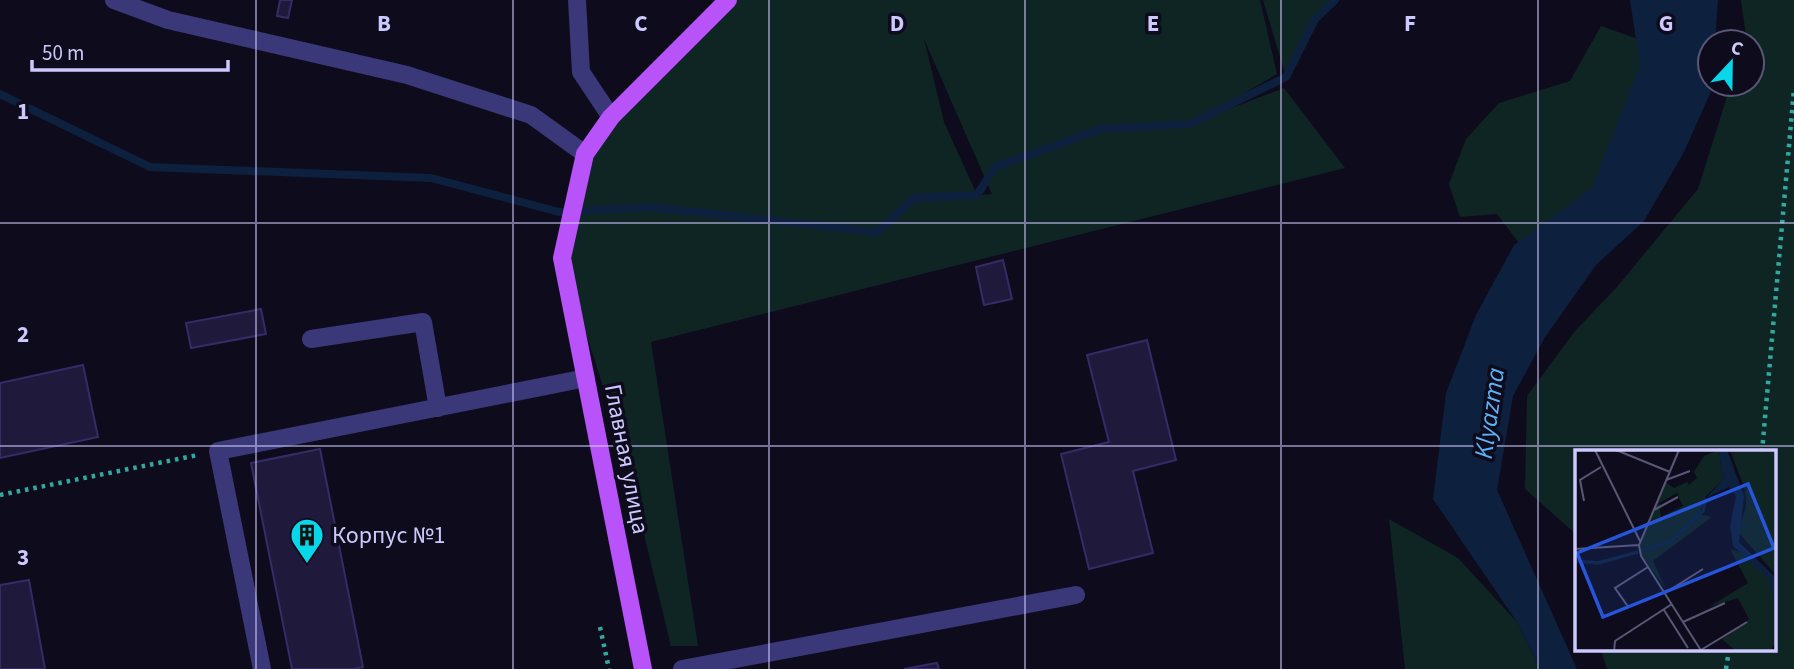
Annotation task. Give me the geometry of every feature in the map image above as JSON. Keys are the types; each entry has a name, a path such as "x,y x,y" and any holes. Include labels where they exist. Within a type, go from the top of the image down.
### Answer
{"main road":[{"path":"585,154 611,117 728,0"},
{"name":"Главная улица","path":"585,154 562,258 643,669"}],"street":[{"path":"114,0 168,20 407,75 531,115 585,154"},
{"path":"577,0 582,72 611,117"},
{"path":"311,339 422,322 438,408"},
{"path":"261,669 218,451 586,379"},
{"path":"682,669 1076,595"}],"path":[{"path":"1762,450 1794,89"},
{"path":"0,495 218,451"},
{"path":"600,627 609,669"}],"green space":[{"path":"729,0 1260,0 1277,74 1195,122 1284,88 1345,168 651,342 698,646 671,646 624,452 562,258 585,154","holes":["924,39 992,194 977,195 944,122"]},
{"path":"1263,0 1335,0 1315,19 1286,77"},
{"path":"1741,0 1794,0 1794,669 1607,669 1602,652 1776,652 1776,450 1575,450 1575,533 1525,489 1527,396 1575,331 1616,288 1698,189 1727,98 1766,98 1766,28 1745,28"},
{"path":"1601,26 1689,57 1542,273 1497,214 1460,217 1449,184 1466,139 1499,103 1570,81"},
{"path":"1389,519 1458,558 1517,622 1540,669 1405,669"}],"water":[{"name":"Klyazma","path":"1630,0 1718,0 1716,28 1696,28 1696,98 1708,98 1683,154 1644,221 1596,265 1545,337 1513,396 1497,490 1577,669 1540,669 1517,622 1433,499 1446,393 1476,315 1514,245 1592,188 1640,66"}],"building":[{"path":"280,0 292,0 288,18 277,16"},
{"path":"1003,260 1012,299 984,305 976,267"},
{"path":"261,309 266,334 191,348 186,323"},
{"path":"1147,340 1176,460 1133,471 1153,553 1089,569 1061,454 1109,442 1087,355"},
{"path":"83,365 98,437 0,458 0,383"},
{"name":"Корпус №1","path":"320,449 363,667 354,669 292,669 251,463"},
{"path":"29,580 45,669 0,669 0,585"},
{"path":"937,663 939,669 904,669"}],"waterway":[{"path":"0,94 150,167 431,178 559,212 650,207 877,232 914,198 977,195 995,167 1101,129 1190,124 1286,77 1315,19 1335,0"}],"place":[{"name":"Корпус №1","path":"307,565"}]}
